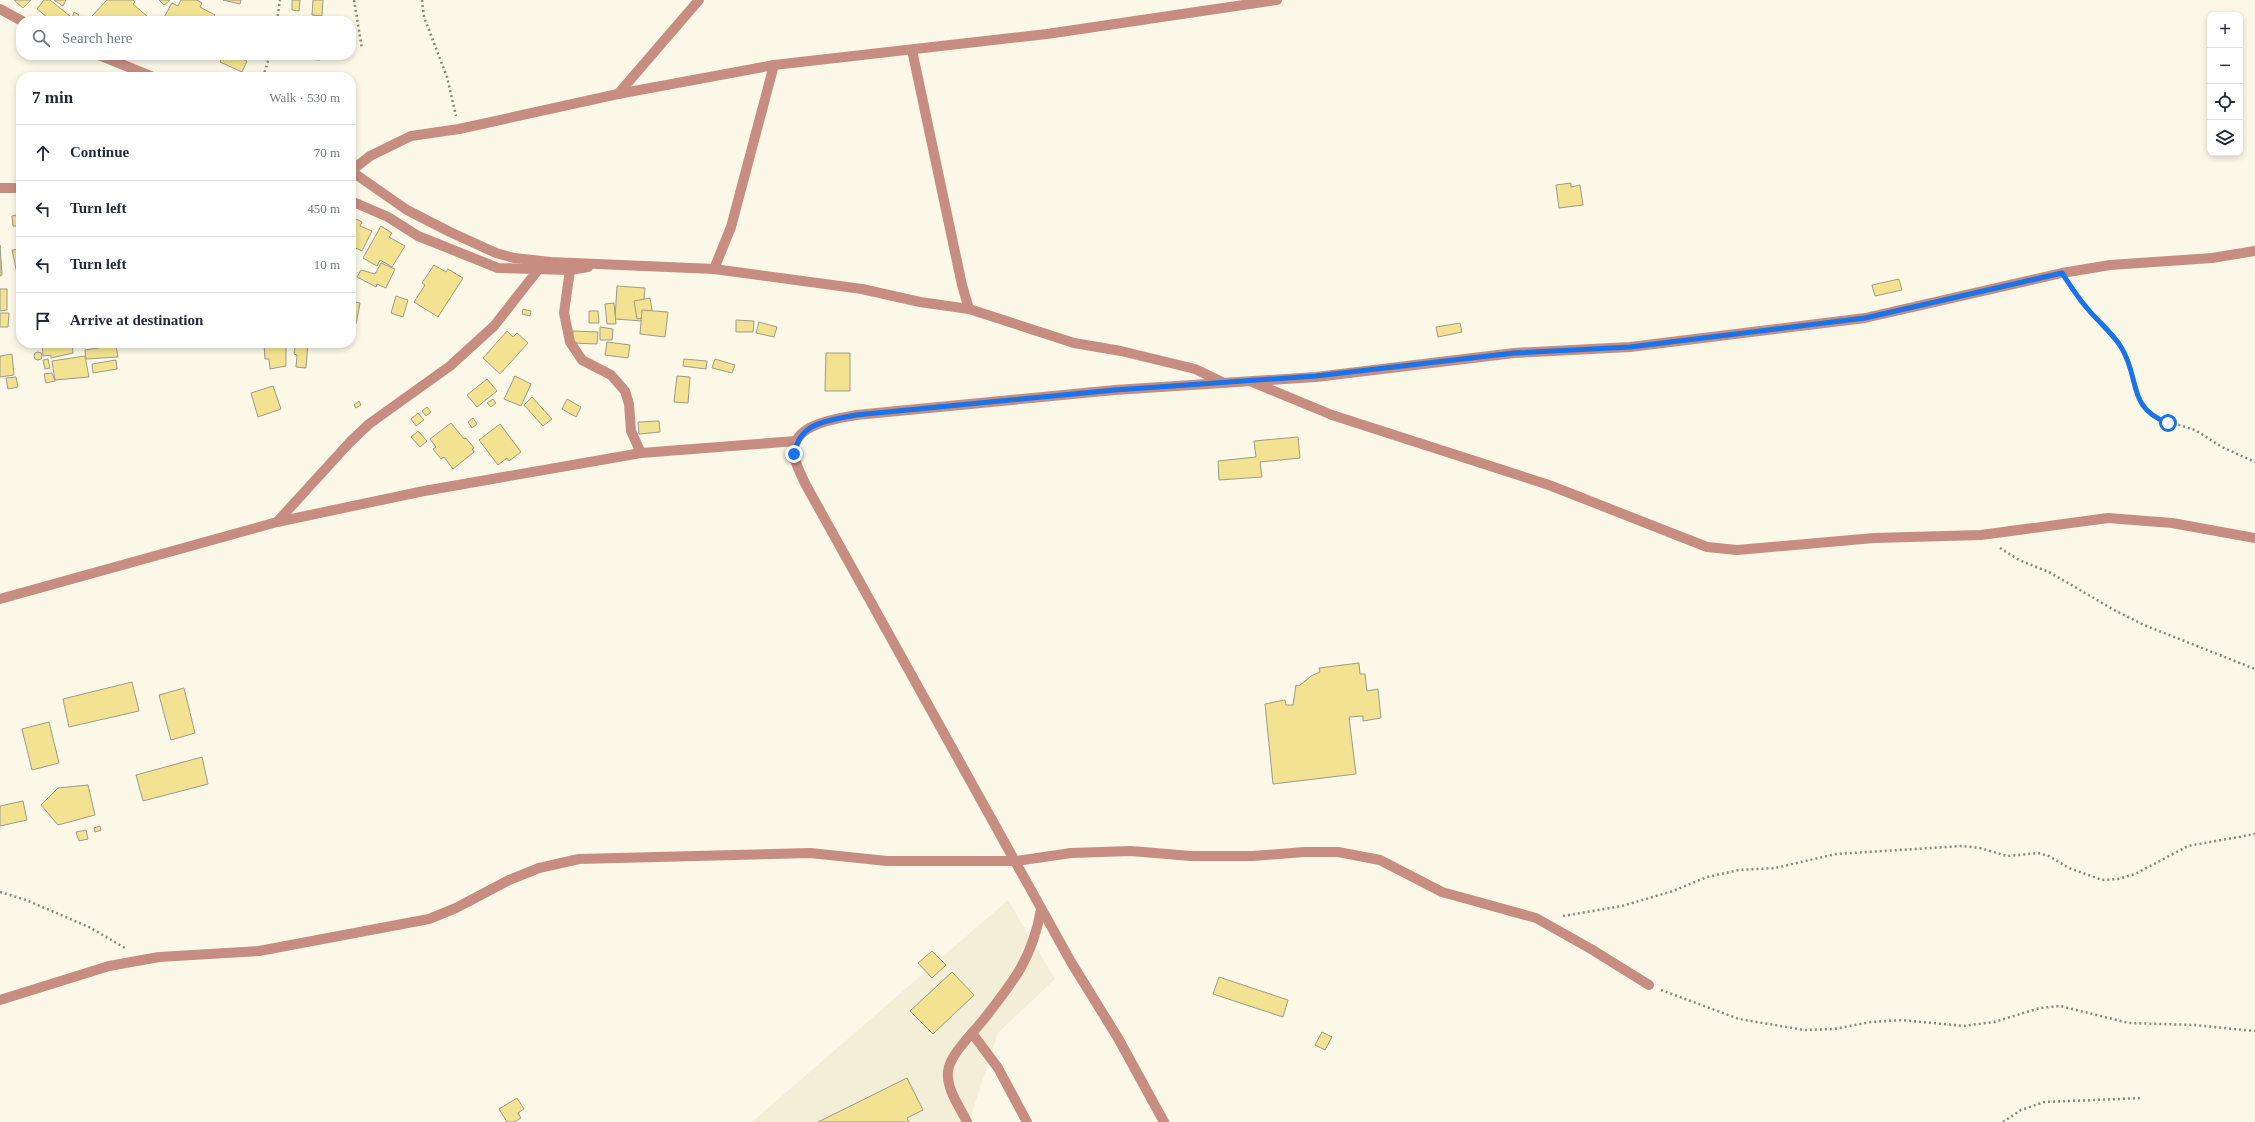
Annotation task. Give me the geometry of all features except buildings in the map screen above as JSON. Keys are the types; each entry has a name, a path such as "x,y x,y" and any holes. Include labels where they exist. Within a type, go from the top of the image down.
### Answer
{"street":[{"path":"618,94 699,0"},
{"path":"356,167 370,156 411,136 459,129 618,94 774,65 1047,34 1277,0"},
{"path":"0,9 16,18"},
{"path":"912,50 962,285 969,309"},
{"path":"111,60 141,72"},
{"path":"714,269 731,227 774,65"},
{"path":"356,174 408,210 450,232 496,253 514,258 551,262 714,269 862,289 920,302 969,309 1074,343 1121,351 1195,369 1224,383"},
{"path":"0,188 16,188"},
{"path":"356,203 388,217 418,236 498,268 570,270 610,264"},
{"path":"1164,1122 1118,1038 1071,962 1041,909 1016,861 807,487 797,467 794,454 796,441 806,430 820,422 856,415 1115,390 1316,376 1514,353 1630,347 1865,318 2062,273 2110,265 2212,258 2255,251"},
{"path":"277,522 350,442 369,424 450,366 494,326 538,270"},
{"path":"570,270 564,313 570,342 582,360 611,375 625,391 629,404 631,431 640,453"},
{"path":"1250,381 1332,415 1549,485 1707,547 1738,550 1874,538 1981,535 2108,518 2172,523 2255,538"},
{"path":"0,599 277,522 424,491 640,453 796,441"},
{"path":"0,1000 109,966 145,959 259,951 429,919 456,908 509,880 539,868 579,859 810,853 887,860 1016,861 1070,853 1124,851 1191,856 1253,856 1304,852 1338,852 1380,860 1442,892 1536,918 1591,948 1649,985"},
{"path":"967,1122 950,1088 948,1071 960,1048 1020,971 1031,952 1041,909"},
{"path":"972,1033 998,1068 1027,1122"}],"path":[{"path":"278,16 280,0"},
{"path":"354,0 362,49"},
{"path":"422,0 424,17 447,77 459,129"},
{"path":"265,72 268,60"},
{"path":"2062,273 2086,308 2121,347 2130,366 2134,386 2140,402 2154,417 2195,430 2222,447 2255,462"},
{"path":"1981,535 2019,560 2049,572 2123,615 2255,669"},
{"path":"1536,918 1574,915 1622,906 1673,891 1707,877 1739,870 1775,868 1836,854 1854,852 1935,849 1962,846 1980,848 2007,856 2038,853 2049,856 2069,868 2102,880 2118,880 2135,874 2188,846 2255,834"},
{"path":"0,892 26,900 89,927 145,959"},
{"path":"1649,985 1739,1019 1804,1030 1834,1029 1871,1022 1902,1020 1963,1026 1994,1022 2040,1008 2060,1006 2129,1023 2194,1025 2255,1031"},
{"path":"2003,1122 2021,1110 2044,1102 2143,1098"}],"shaded area":[{"path":"1008,900 1055,979 998,1033 969,1122 752,1122"}],"route":[{"path":"794,454 796,441 806,430 820,422 856,415 1115,390 1316,376 1514,353 1630,347 1865,318 2062,273 2086,308 2108,330 2121,347 2130,366 2134,386 2140,402 2154,417 2168,423"}]}
